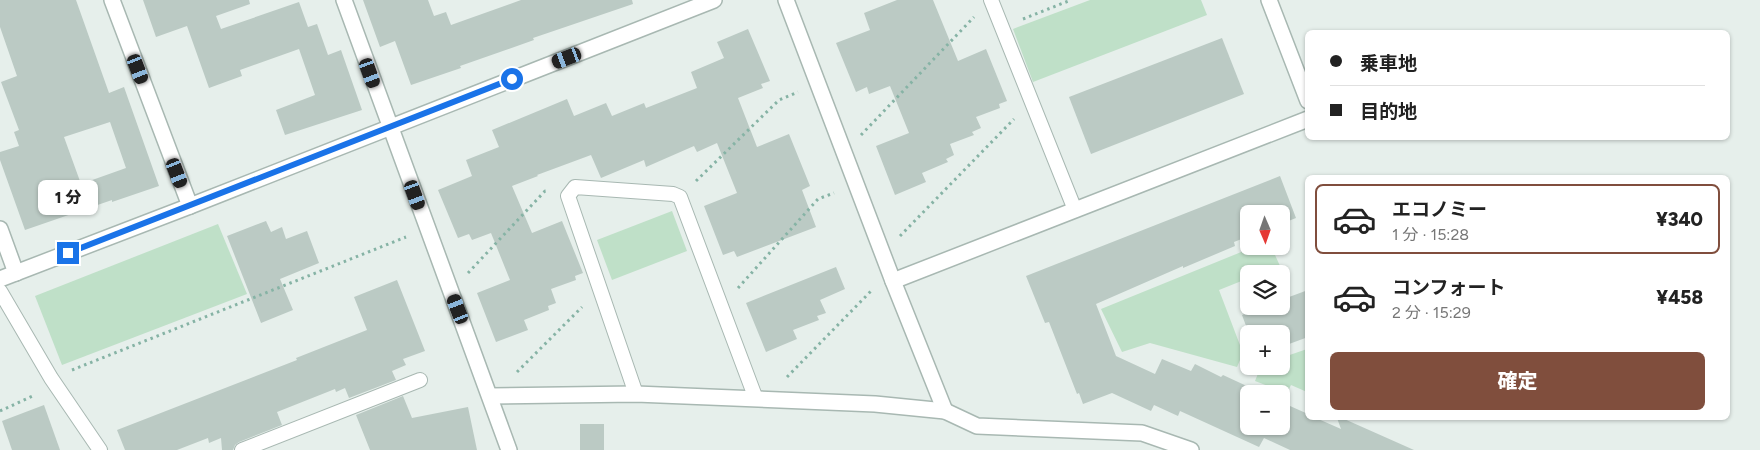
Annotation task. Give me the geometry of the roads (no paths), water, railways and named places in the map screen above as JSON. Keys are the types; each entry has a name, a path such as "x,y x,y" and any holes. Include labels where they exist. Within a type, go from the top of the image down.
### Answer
{"street":[{"path":"112,0 190,206"},
{"path":"344,0 427,229 495,396 510,450"},
{"path":"0,279 714,0"},
{"path":"786,0 945,412"},
{"path":"1270,0 1305,93"},
{"path":"893,281 1305,120"},
{"path":"0,229 16,273"},
{"path":"495,396 636,394 876,404 945,412 977,426 1142,433 1191,450"}],"lane":[{"path":"991,0 1075,210"},
{"path":"636,394 568,196 574,187 673,194 680,197 721,307 760,399"},
{"path":"0,292 51,378 100,450"},
{"path":"242,450 420,380"}]}
